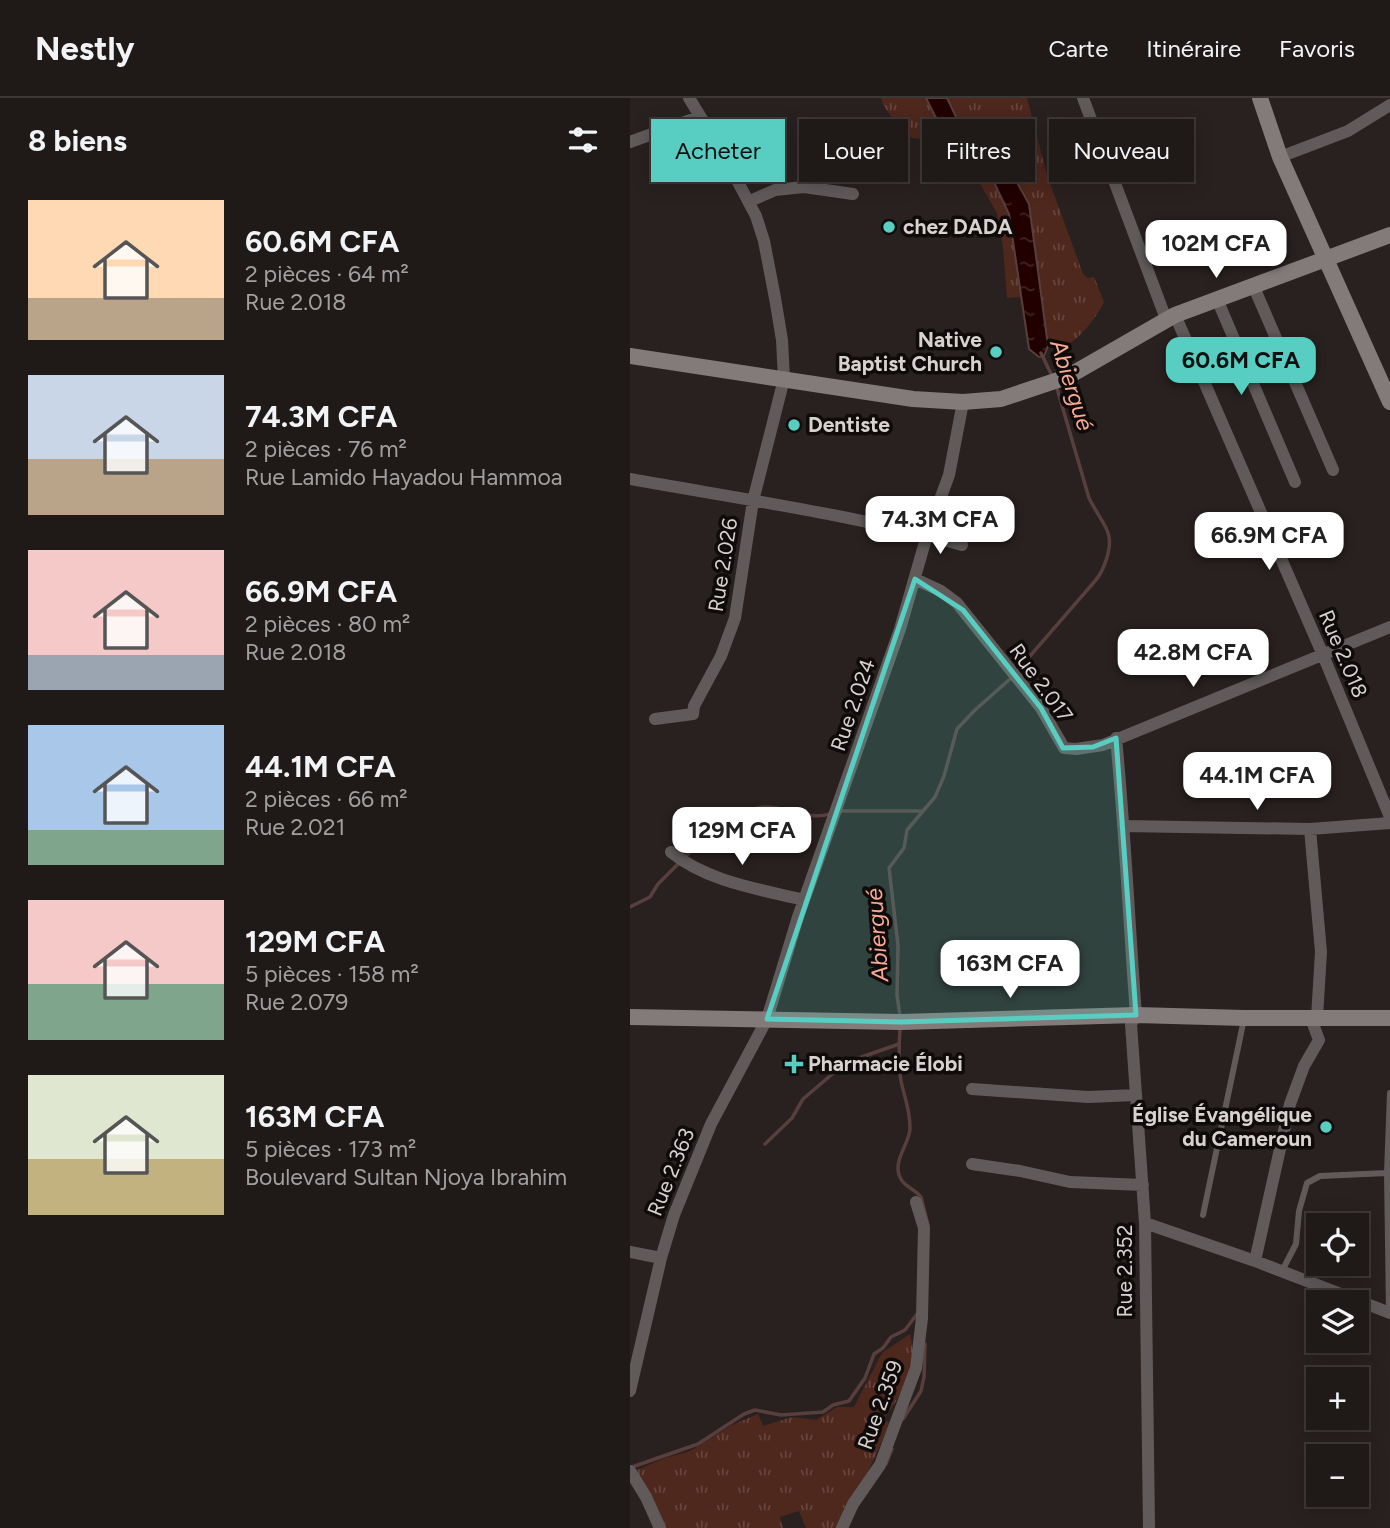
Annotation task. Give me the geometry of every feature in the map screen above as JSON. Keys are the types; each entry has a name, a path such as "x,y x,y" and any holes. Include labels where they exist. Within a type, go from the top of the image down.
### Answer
{"street":[{"name":"Rue 2.026","path":"655,719 693,714 694,706 722,656 739,600 753,501 784,379 782,340 764,241 750,201 689,98"},
{"name":"Rue 2.018","path":"1083,98 1171,317 1323,655 1390,817"},
{"path":"1259,98 1280,157 1390,402"},
{"path":"1280,157 1348,131 1390,105"},
{"path":"630,142 699,117"},
{"path":"750,201 775,190 804,187 853,194"},
{"path":"630,356 913,399 963,402 1001,399 1067,377 1171,317 1390,235"},
{"path":"1253,285 1333,470"},
{"path":"1217,299 1295,482"},
{"name":"Rue 2.024","path":"767,1019 804,900 900,629 927,535 949,475 963,402"},
{"path":"630,479 927,535 962,545"},
{"name":"Rue 2.017","path":"915,579 941,591 957,603 1041,708 1064,748 1093,747 1390,627"},
{"name":"Rue 2.352","path":"1116,738 1136,1015 1131,1024 1145,1223 1149,1528"},
{"path":"1124,826 1310,829 1390,823"},
{"path":"1255,1261 1290,1104 1304,1066 1319,1040 1313,1024 1317,1017 1321,952 1310,829"},
{"path":"671,852 689,867 804,900"},
{"path":"630,1017 901,1023 1136,1015 1390,1018"},
{"name":"Rue 2.363","path":"630,1391 660,1258 674,1215 711,1124 767,1019"},
{"path":"972,1089 1088,1097 1136,1095"},
{"path":"972,1164 1070,1182 1143,1185"},
{"name":"Rue 2.359","path":"842,1528 853,1504 880,1465 916,1368 922,1318 924,1228 916,1202"},
{"path":"1145,1223 1389,1312"},
{"path":"630,1252 660,1258"},
{"path":"630,1471 660,1528"}],"lane":[{"path":"1203,1215 1244,1018"},
{"path":"1389,1312 1387,1173 1390,1093"},
{"path":"1282,1271 1296,1244 1298,1211 1307,1183 1320,1176 1387,1173"}],"highlighted area":[{"path":"915,579 963,610 1041,708 1063,748 1093,747 1116,738 1136,1015 901,1022 767,1019"}],"green space":[{"path":"881,98 926,98 936,119 922,119 922,139 908,137 908,119 893,119"},
{"path":"947,98 1027,98 1032,119 958,119"},
{"path":"1035,129 1049,182 1083,274 1088,278 1094,277 1104,302 1080,335 1063,347 1048,346 1029,204 1013,182 1035,182"},
{"path":"979,182 994,182 1009,214 1021,297 1007,298 997,213"},
{"path":"910,1334 912,1356 907,1378 897,1400 884,1418 889,1423 888,1428 864,1481 845,1506 837,1528 806,1528 799,1511 780,1517 783,1528 653,1528 637,1470 690,1451 732,1425 758,1414 763,1426 792,1417 816,1420 837,1407 854,1407 882,1353"}],"water":[{"path":"926,98 947,98 958,119 936,119"},
{"path":"994,182 1017,182 1029,204 1048,346 1044,356 1039,357 1029,349 1009,214"}],"waterway":[{"name":"Abiergué","path":"1041,353 1053,378"},
{"name":"Abiergué","path":"900,1016 897,995 898,945 889,868 904,848 907,830 935,797 957,729 1010,679 1095,581 1108,551 1108,533 1089,498 1056,385"},
{"path":"685,857 723,825 757,808 767,807 816,816 831,813"},
{"path":"838,811 923,811"},
{"path":"630,907 650,897 658,884 679,863"},
{"name":"Abiergué","path":"900,1028 900,1075 910,1129 898,1169 903,1182 921,1197 928,1225"},
{"path":"765,1144 792,1118 803,1099 837,1070 856,1059 899,1044"},
{"name":"Abiergué","path":"632,1467 698,1444 744,1414 755,1410 781,1415 823,1412 833,1405 849,1401 865,1378 874,1354 883,1348 891,1337 905,1330 917,1314"},
{"path":"903,1419 921,1391 925,1344"},
{"path":"886,1464 892,1449"}],"place":[{"name":"chez DADA","path":"889,227"},
{"name":"Native Baptist Church","path":"996,352"},
{"name":"Dentiste","path":"794,425"},
{"name":"Pharmacie Élobi","path":"794,1064"},
{"name":"Église Évangélique du Cameroun","path":"1326,1127"}]}
